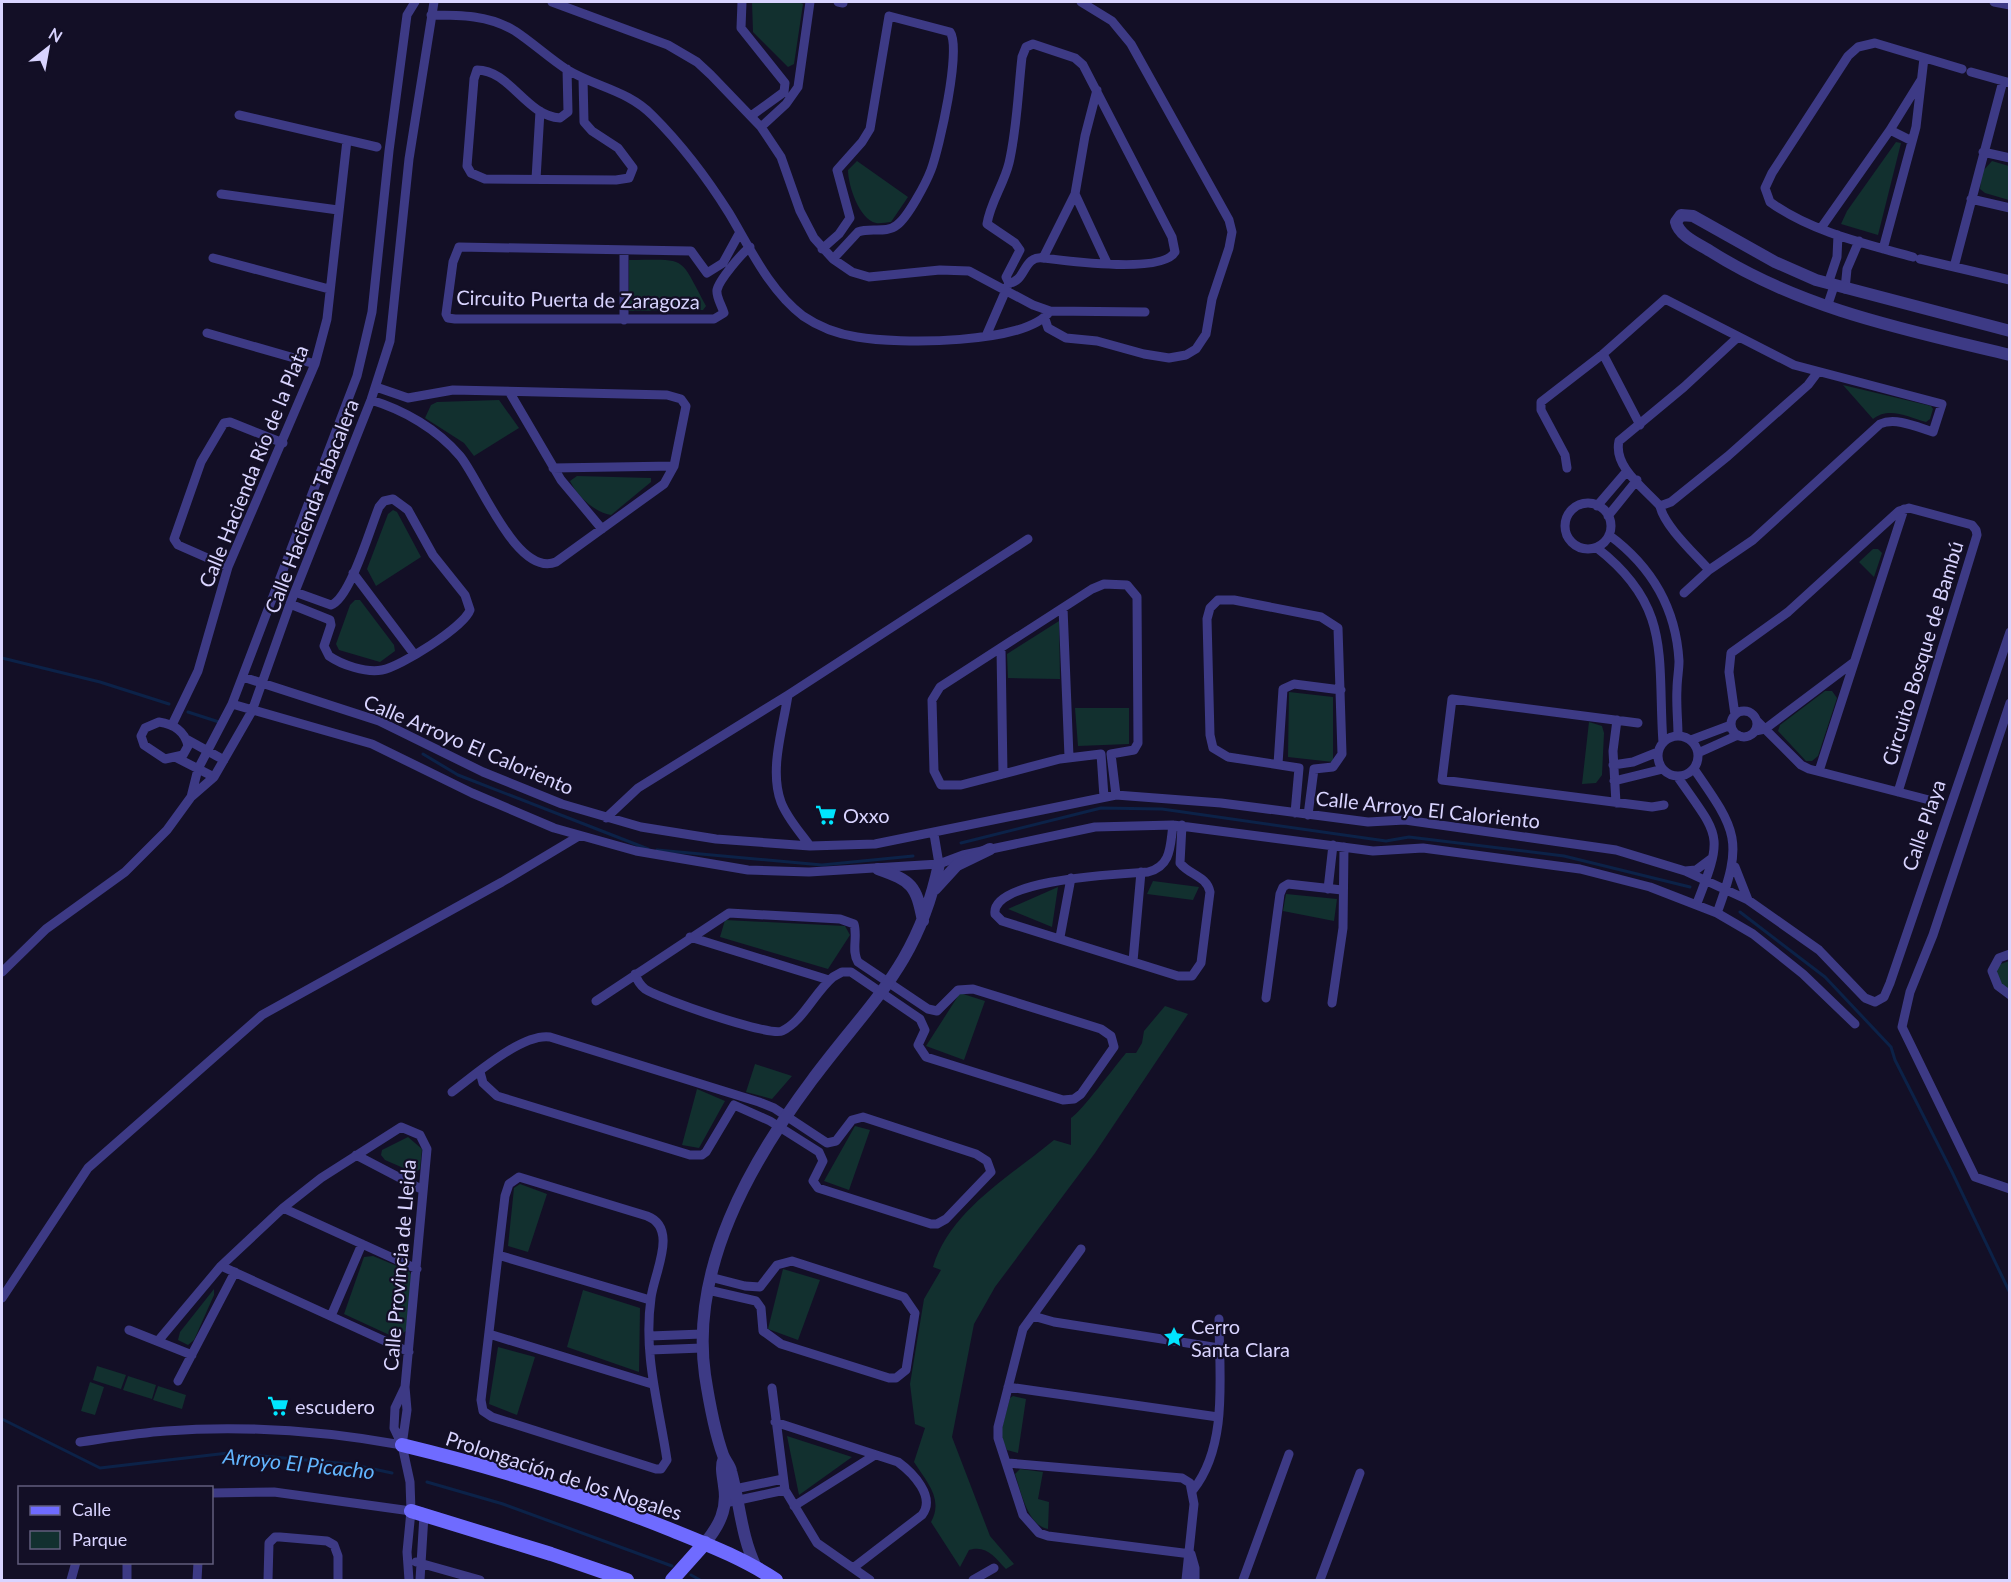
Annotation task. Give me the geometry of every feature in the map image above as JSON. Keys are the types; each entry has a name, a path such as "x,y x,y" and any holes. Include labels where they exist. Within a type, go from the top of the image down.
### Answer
{"main road":[{"name":"Prolongación de los Nogales","path":"402,1444 474,1462 626,1511 705,1543 756,1567 776,1581"},
{"path":"411,1506 424,1515 627,1581"},
{"path":"672,1581 705,1543"}],"street":[{"path":"2,972 46,929 125,872 167,830 191,797 198,769 232,704 357,376 368,338 407,15 415,2"},
{"name":"Calle Hacienda Tabacalera","path":"191,797 214,777 252,711 290,604 376,387 390,341 409,159 434,2"},
{"path":"552,2 634,31 682,53 711,75 761,127 781,157 800,211 822,249 833,260 852,272 868,277 940,270 969,270 1011,284"},
{"path":"742,2 741,28 785,83 780,95 751,116"},
{"path":"761,127 786,104 798,87 810,2"},
{"path":"1047,315 1048,328 1066,338 1097,341 1169,358 1186,355 1196,349 1206,334 1212,299 1232,237 1229,220 1131,44 1112,21 1081,2"},
{"path":"1994,2 2010,5"},
{"path":"431,15 476,17 500,24 567,69 583,78 618,90 652,115 709,183 776,288 791,306 804,316 835,332 887,339 950,341 1011,332 1047,315 1145,312"},
{"path":"822,249 839,234 850,218 837,170 862,142 870,129 889,16 950,32 954,37 952,65 942,131 930,173 899,224 889,229 858,232 833,260"},
{"path":"986,336 1011,284 1030,261 1043,258 1065,262 1163,262 1173,256 1175,247 1083,65 1074,58 1033,44 1023,52 1011,157 987,224 1015,243 1020,250 1005,277 1011,284 1033,305 1047,315"},
{"path":"1954,267 1983,152 2006,82 1875,44 1863,45 1852,51 1772,173 1765,188 1770,202 1821,228 1883,249 1917,258 1954,267 2010,280"},
{"path":"1883,249 1912,141 1921,99 1924,58"},
{"path":"567,69 567,115 555,118 540,111 496,75 477,70 474,80 467,166 471,173 479,178 616,180 629,177 632,173 632,165 626,155 584,122 583,78"},
{"path":"1821,228 1890,130 1922,78"},
{"path":"1043,258 1075,194 1085,136 1097,90"},
{"path":"536,179 540,111"},
{"path":"239,115 377,147"},
{"path":"1890,130 1912,141"},
{"name":"Calle Hacienda Río de la Plata","path":"172,726 198,671 228,567 283,442 324,337 347,140"},
{"path":"1983,152 2010,158"},
{"path":"221,194 338,210"},
{"path":"1075,194 1107,263"},
{"path":"1971,199 2010,208"},
{"path":"2010,331 1836,286 1797,273 1699,218 1686,214 1678,218 1677,227 1685,235 1743,271 1787,293 1827,308 2010,356"},
{"name":"Circuito Puerta de Zaragoza","path":"740,232 723,263 706,273 691,251 624,252 459,248 453,262 445,309 448,318 455,320 624,320 720,317 724,313 717,296 718,286 741,255 750,248"},
{"path":"1836,286 1838,234"},
{"path":"1827,308 1859,241"},
{"path":"624,252 624,320"},
{"path":"213,258 329,289"},
{"path":"1787,293 1797,273"},
{"path":"1567,468 1565,455 1541,410 1541,402 1603,354 1665,299 1794,365 1817,373 1940,402 1943,408 1933,432 1898,421 1888,420 1880,424 1754,540 1709,570 1684,593"},
{"path":"207,333 315,364"},
{"path":"1709,570 1661,513 1660,506 1627,471 1619,456 1619,441 1738,337"},
{"path":"1603,354 1640,425"},
{"path":"1660,506 1671,502 1728,456 1808,385 1817,373"},
{"path":"371,400 411,416 459,455 512,538 522,551 539,564 556,562 664,484 674,466 686,406 675,396 447,391 408,398 376,387"},
{"path":"510,393 553,468 568,490 602,529"},
{"path":"228,567 178,546 174,539 201,462 224,423 230,422 283,442"},
{"path":"553,468 674,466"},
{"path":"1597,506 1627,471"},
{"path":"1608,516 1637,480"},
{"path":"290,604 330,620 325,652 338,662 381,671 414,654 464,621 470,610 470,604 433,555 408,510 400,502 387,500 379,507 353,573 336,604 331,605 295,592"},
{"path":"1582,504 1597,506 1608,516 1611,523 1609,535 1597,548 1589,549 1575,545 1570,540 1565,526 1566,519 1575,507 1582,504"},
{"path":"1819,771 1904,509"},
{"path":"1740,713 1732,699 1729,659 1731,653 1788,612 1904,509"},
{"name":"Circuito Bosque de Bambú","path":"1898,792 1977,536 1972,525 1904,509"},
{"path":"1609,535 1636,557 1653,578 1665,600 1676,634 1679,664 1676,691 1678,736"},
{"path":"606,818 638,788 788,695 1028,539"},
{"path":"1597,548 1631,578 1651,615 1658,638 1661,665 1663,769"},
{"path":"353,573 414,654"},
{"path":"1104,584 1127,585 1137,597 1138,742 1134,750 1069,758 951,787 937,782 934,771 932,700 940,687 1063,608 1104,584"},
{"path":"1218,600 1233,600 1321,617 1334,623 1340,635 1341,690 1343,748 1341,759 1333,767 1299,768 1227,757 1213,748 1210,735 1207,619 1213,603 1218,600"},
{"path":"1063,608 1069,758"},
{"name":"Calle Playa","path":"1875,1002 1884,997 1890,983 2006,657 2010,632"},
{"path":"1001,649 1003,774"},
{"path":"1698,753 1738,735 1749,736 1854,662"},
{"name":"Calle Arroyo El Caloriento","path":"243,676 380,721 519,788 606,818 716,839 810,846 875,844 934,834 1116,795 1221,802 1368,822 1405,820 1616,850 1685,871 1748,900 1819,950 1865,998 1875,1002"},
{"path":"1278,764 1283,689 1294,684 1341,690"},
{"path":"788,695 778,755 777,787 787,814 810,846"},
{"path":"1638,723 1452,699 1442,780 1652,807 1664,805"},
{"path":"2010,703 1933,935 1910,992 1902,1027 1975,1177 2010,1189"},
{"name":"Calle Arroyo El Caloriento","path":"232,704 372,744 499,806 579,836 636,851 748,870 808,872 939,864 990,849 1095,827 1177,825 1372,851 1423,849 1580,868 1650,886 1717,913 1762,940 1803,974 1855,1024"},
{"path":"1740,713 1752,714 1759,727"},
{"path":"1678,736 1691,740 1731,725 1740,713"},
{"path":"1617,720 1613,765 1617,803"},
{"path":"214,777 177,758 165,759 153,754 144,746 141,736 151,723 159,722 172,726 186,739 224,760"},
{"path":"1731,725 1738,735"},
{"name":"Circuito Bosque de Bambú","path":"1759,727 1802,765 1933,801"},
{"path":"1613,765 1633,762 1661,748 1678,736"},
{"path":"177,758 188,746 186,739"},
{"path":"1691,740 1698,753 1694,769 1725,814 1730,828 1733,861 1748,900"},
{"path":"1101,754 1104,796"},
{"path":"1111,754 1116,795"},
{"path":"1295,813 1299,768"},
{"path":"1308,815 1314,769"},
{"path":"1614,781 1663,769 1677,776 1712,826 1716,846 1697,903"},
{"path":"1677,776 1694,769"},
{"path":"1177,825 1180,863 1188,872 1205,881 1210,892 1201,963 1196,973 1186,977 1002,921 994,910 1004,896 1071,878 1141,872 1158,868 1167,860 1177,825"},
{"path":"1713,834 1730,828"},
{"path":"756,1567 721,1466 724,1458 710,1400 702,1334 710,1277 733,1211 779,1127 812,1079 886,988 909,952 934,890 939,864 934,834"},
{"path":"2,1298 88,1168 262,1015 502,882 579,836"},
{"path":"1328,888 1333,845"},
{"path":"1332,1004 1343,928 1344,847"},
{"path":"934,890 957,865 990,849"},
{"path":"1685,871 1705,865 1714,856"},
{"path":"1717,913 1726,890 1733,861"},
{"path":"878,868 908,881 918,893 923,921"},
{"path":"1133,961 1141,872"},
{"path":"1060,937 1071,878"},
{"path":"1266,998 1280,894 1283,887 1288,885 1342,890"},
{"path":"596,1001 635,974 690,937 729,914 840,919 854,924 857,934 855,959 886,988 920,1019 925,1030 918,1045 926,1057 1063,1100 1074,1099 1081,1094 1114,1047 1111,1036 1101,1029 967,987 953,992 940,1008 933,1011 886,988 846,971 829,980 789,1026 776,1033 757,1030 658,995 642,987 635,974"},
{"path":"690,937 829,980"},
{"path":"2010,954 1999,958 1992,971 1998,986 2010,995"},
{"path":"452,1092 523,1043 541,1035 774,1108 827,1143 836,1141 852,1120 863,1117 976,1154 987,1161 991,1172 946,1220 931,1224 818,1188 813,1180 823,1161 822,1156 779,1127 734,1106"},
{"path":"480,1072 483,1083 497,1096 690,1155 702,1155 706,1152 734,1106 735,1094"},
{"name":"Calle Provincia de Lleida","path":"158,1341 221,1266 283,1208 356,1155 398,1129 412,1130 420,1135 426,1144 405,1387 407,1410 402,1444 411,1506 407,1562 409,1581"},
{"path":"356,1155 423,1190"},
{"path":"513,1178 532,1179 647,1216 659,1222 664,1240 650,1300 650,1350 652,1384 667,1460 664,1466 659,1469 483,1411 481,1400 498,1255 506,1189 513,1178"},
{"path":"283,1208 417,1269"},
{"path":"331,1316 362,1244"},
{"path":"1081,1249 1021,1335 997,1434 1023,1515 1039,1533 1048,1536 1191,1554"},
{"path":"498,1255 650,1300"},
{"path":"708,1290 756,1301 761,1308 763,1331 781,1344 889,1378 896,1378 906,1370 915,1320 913,1308 904,1297 792,1261 777,1265 760,1287 745,1286 710,1277"},
{"path":"221,1266 409,1352"},
{"path":"178,1381 235,1272"},
{"path":"1033,1316 1054,1322 1219,1348"},
{"path":"1193,1490 1206,1474 1218,1417 1219,1318"},
{"path":"129,1330 192,1355"},
{"path":"489,1334 652,1384"},
{"path":"650,1336 702,1334"},
{"path":"650,1350 702,1348"},
{"path":"1008,1387 1218,1417"},
{"path":"772,1388 785,1490 817,1543 870,1581"},
{"path":"775,1422 898,1462 909,1472 926,1495 927,1506 922,1515 853,1568"},
{"name":"Prolongación de los Nogales","path":"80,1442 166,1431 250,1429 325,1433 402,1444"},
{"path":"1244,1581 1289,1454"},
{"path":"794,1506 875,1455"},
{"path":"1008,1463 1182,1478 1190,1483 1193,1490 1191,1554 1186,1567 1186,1581"},
{"path":"1320,1581 1360,1473"},
{"path":"730,1496 783,1479"},
{"path":"730,1496 785,1490"},
{"path":"213,1492 274,1492 411,1506"},
{"path":"705,1543 720,1522 730,1496"},
{"path":"420,1581 424,1515"},
{"path":"268,1581 269,1543 275,1537 280,1537 327,1541 334,1545 338,1556 338,1581"},
{"path":"1191,1554 1196,1568 1195,1581"},
{"path":"407,1562 421,1562 480,1581"},
{"path":"71,1581 76,1564"},
{"path":"127,1564 127,1581"},
{"path":"197,1581 198,1564"},
{"path":"973,1581 993,1568"}],"green space":[{"path":"752,2 799,2 803,4 794,64 788,67 753,32"},
{"path":"1896,142 1901,143 1878,235 1841,224 1847,211"},
{"path":"857,161 908,197 891,222 876,223 870,220 864,215 856,201 848,170"},
{"path":"1992,161 2009,166 2009,200 1985,193 1980,189 1982,172"},
{"path":"629,260 662,260 679,264 685,269 706,306 703,310 629,311"},
{"path":"1843,385 1931,406 1933,409 1930,419 1926,422 1906,415 1886,413 1873,419"},
{"path":"499,400 519,428 474,456 464,443 425,418 431,405 437,402"},
{"path":"577,476 651,478 651,482 611,515 598,511 582,498 570,481"},
{"path":"393,510 397,512 421,557 376,586 367,569 388,514"},
{"path":"1873,549 1878,549 1882,553 1874,577 1859,562"},
{"path":"355,600 360,600 394,645 395,651 380,662 339,650 336,644 350,605"},
{"path":"1059,621 1060,679 1008,678 1007,654"},
{"path":"1825,691 1832,691 1837,698 1818,756 1812,761 1806,761 1778,731 1780,725"},
{"path":"1289,692 1333,697 1333,762 1288,757"},
{"path":"1075,708 1129,708 1129,744 1078,746"},
{"path":"1589,722 1602,726 1604,733 1602,775 1596,783 1582,784"},
{"path":"1153,881 1199,887 1193,900 1147,894"},
{"path":"1058,887 1052,927 1008,909"},
{"path":"1286,894 1337,899 1334,921 1283,911"},
{"path":"725,920 845,926 850,935 828,969 720,937"},
{"path":"2009,961 2009,990 2000,982 1997,974 1998,965"},
{"path":"960,993 985,1001 964,1060 926,1046"},
{"path":"1165,1006 1188,1014 1095,1153 995,1287 974,1324 952,1437 990,1536 1014,1564 1006,1569 990,1553 975,1549 969,1550 960,1567 931,1522 936,1506 932,1490 914,1462 925,1428 915,1424 910,1384 924,1299 941,1270 933,1267 941,1247 967,1211 1054,1140 1071,1145 1071,1118 1126,1053 1136,1053 1142,1043 1144,1031"},
{"path":"755,1064 792,1076 772,1099 746,1092"},
{"path":"697,1089 725,1101 699,1148 682,1145"},
{"path":"855,1126 870,1130 849,1190 824,1181"},
{"path":"408,1137 422,1149 420,1169 415,1173 385,1160 381,1155 382,1150"},
{"path":"520,1184 547,1194 528,1252 508,1246 514,1188"},
{"path":"373,1256 409,1271 413,1278 406,1331 396,1338 344,1314 364,1257"},
{"path":"783,1269 820,1280 798,1340 768,1329"},
{"path":"214,1289 214,1295 194,1340 188,1345 178,1340 180,1332"},
{"path":"583,1290 640,1308 639,1372 567,1347"},
{"path":"498,1347 535,1357 517,1415 489,1404"},
{"path":"97,1366 126,1375 121,1389 93,1380"},
{"path":"128,1376 156,1385 152,1399 123,1390"},
{"path":"90,1382 104,1387 95,1415 81,1411"},
{"path":"158,1386 186,1395 182,1409 153,1400"},
{"path":"1013,1396 1026,1399 1018,1453 1007,1450 1000,1435 1010,1398"},
{"path":"787,1436 852,1457 799,1495"},
{"path":"1020,1469 1043,1472 1038,1499 1049,1502 1048,1529 1035,1521 1026,1506 1015,1474"}],"waterway":[{"path":"2,658 100,682 169,704"},
{"path":"188,712 219,722"},
{"path":"423,754 458,775 648,849"},
{"path":"961,843 1101,808 1162,809 1386,841 1409,837 1564,856 1690,887"},
{"path":"657,850 822,865 913,856"},
{"path":"1740,912 1825,977 1891,1047 1895,1060 2010,1293"},
{"name":"Arroyo El Picacho","path":"2,1419 100,1468 228,1453 350,1464 392,1473"},
{"name":"Arroyo El Picacho","path":"427,1482 503,1504 672,1566"},
{"name":"Arroyo El Picacho","path":"691,1575 700,1580"}],"place":[{"name":"Oxxo","path":"826,815"},
{"name":"Cerro Santa Clara","path":"1174,1337"},
{"name":"escudero","path":"278,1406"}]}
